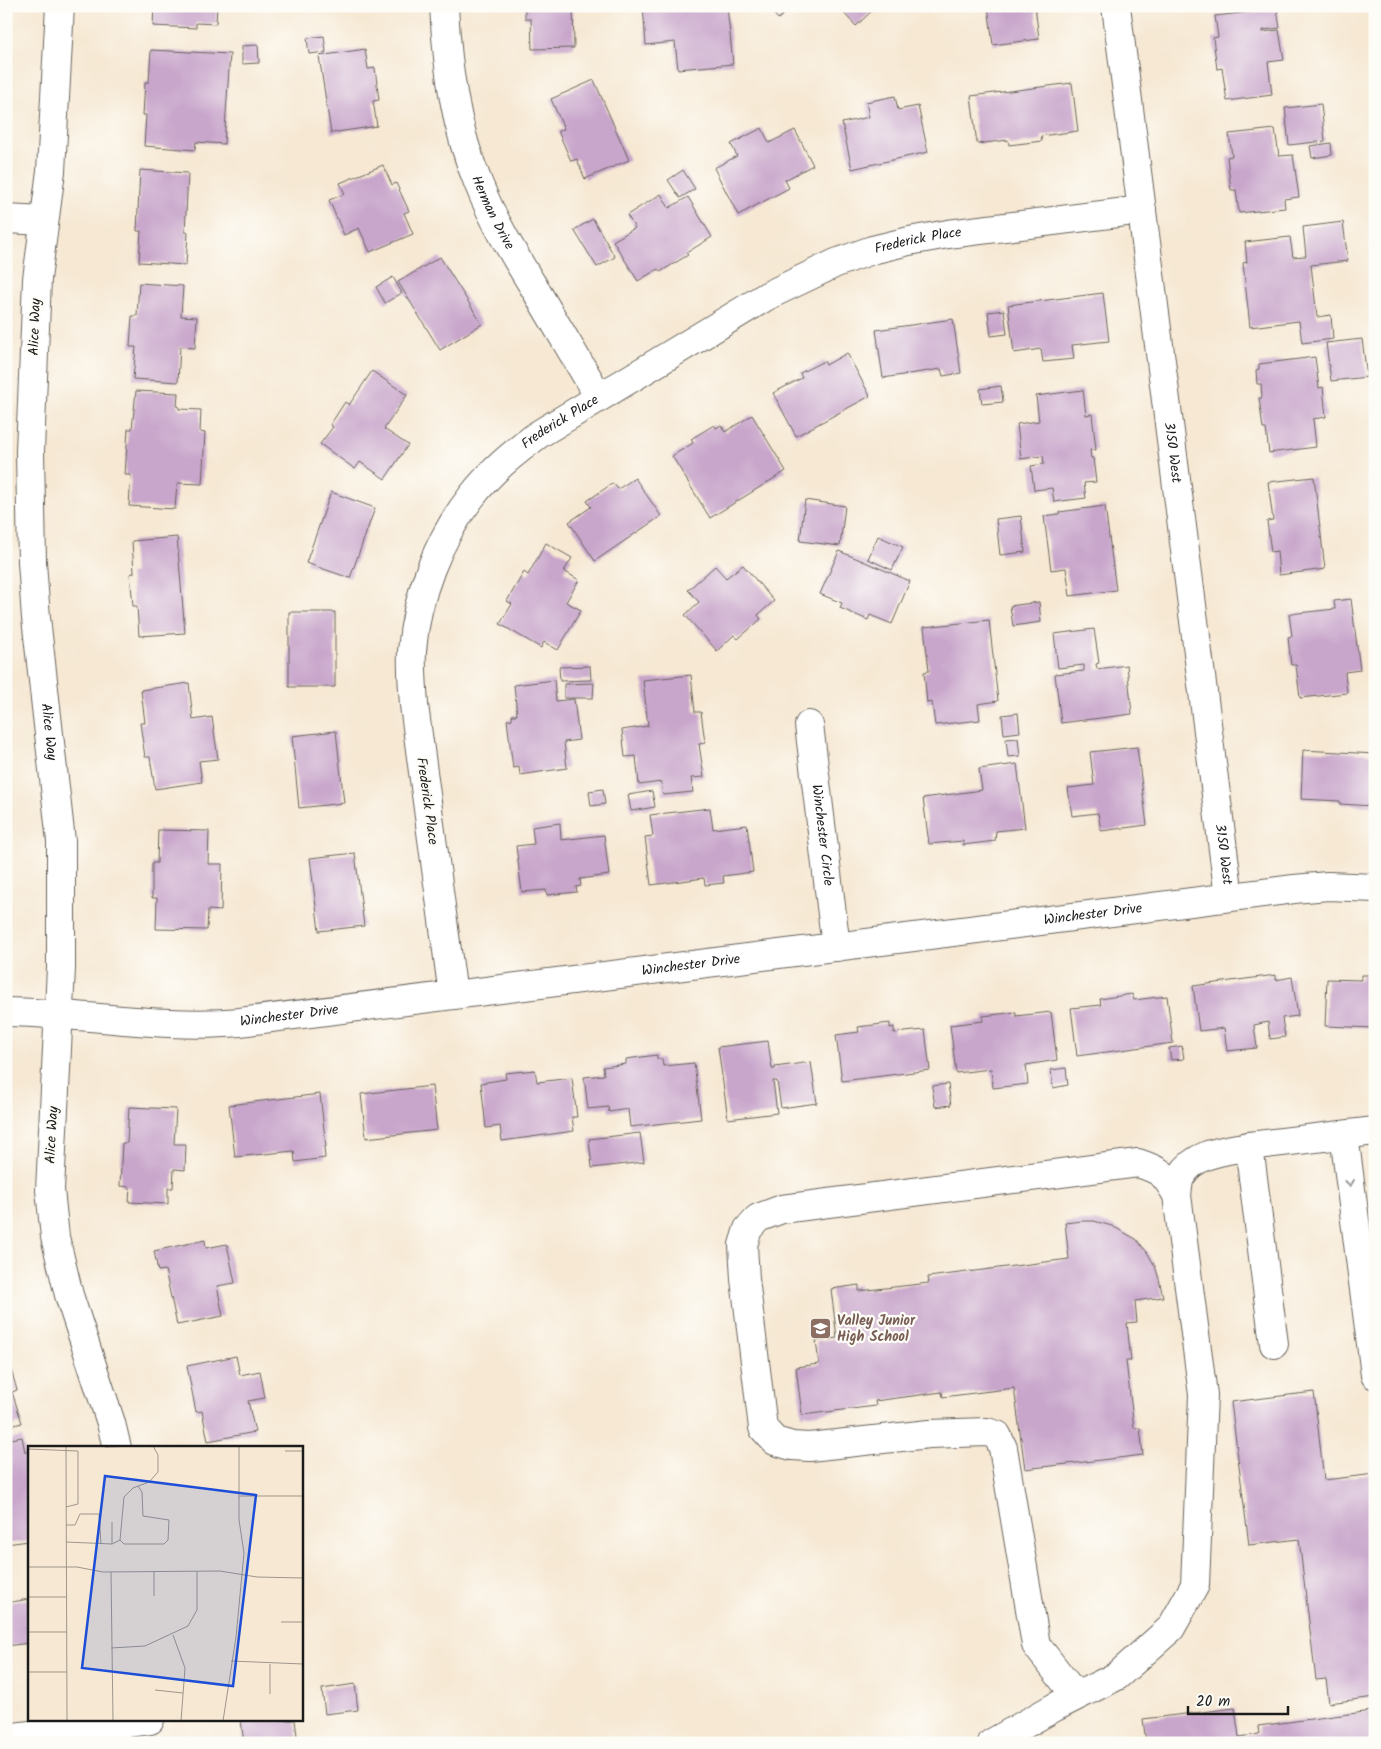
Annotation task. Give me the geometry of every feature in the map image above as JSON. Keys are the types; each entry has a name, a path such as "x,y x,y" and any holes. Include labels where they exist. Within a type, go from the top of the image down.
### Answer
{"street":[{"name":"Alice Way","path":"60,6 51,171 37,279 30,452 30,510 36,618 61,841 61,962 50,1165 51,1215 54,1237 68,1295 111,1423 117,1446"},
{"name":"Herman Drive","path":"444,6 448,66 455,107 478,184 508,244 599,397"},
{"name":"3150 West","path":"1116,6 1229,898"},
{"name":"Frederick Place","path":"453,995 412,677 412,651 416,622 433,562 456,518 472,495 514,452 539,434 766,296 836,263 872,250 948,234 1142,210"},
{"path":"6,219 44,221"},
{"name":"Winchester Circle","path":"808,724 836,947"},
{"name":"Winchester Drive","path":"6,1012 59,1014 170,1024 214,1024 1294,889 1328,886 1375,888"},
{"path":"992,1743 1054,1707 1118,1676 1171,1628 1195,1585 1203,1395 1177,1195 1180,1177 1192,1163 1208,1154 1249,1146 1375,1131"},
{"path":"1344,1135 1375,1375"},
{"path":"1249,1146 1274,1344"},
{"path":"1076,1696 1036,1645 1003,1448 996,1435 987,1432 929,1434 809,1447 792,1446 775,1441 763,1428 745,1279 743,1245 748,1229 758,1218 782,1209 1138,1163 1157,1170 1168,1180 1177,1195"},
{"path":"6,1738 134,1722"},
{"path":"154,1722 157,1743"}],"building":[{"path":"154,6 217,6 216,24 196,23 196,28 153,26"},
{"path":"315,6 365,6 365,8 315,9"},
{"path":"525,6 573,6 574,48 532,49 531,19 525,19"},
{"path":"643,6 727,6 733,64 678,69 675,42 646,45"},
{"path":"767,6 794,6 778,19"},
{"path":"837,6 877,6 856,26"},
{"path":"988,6 1035,6 1039,39 993,45"},
{"path":"1277,9 1280,28 1263,30 1263,32 1279,30 1284,60 1268,62 1272,95 1227,101 1222,68 1217,69 1213,38 1218,37 1215,16"},
{"path":"324,36 326,52 309,54 307,38"},
{"path":"258,45 259,63 242,64 242,46"},
{"path":"365,49 368,69 375,68 379,100 373,101 377,126 331,133 319,56"},
{"path":"151,50 230,54 224,144 196,142 195,150 144,146 146,115 143,115 145,82 149,82"},
{"path":"594,80 629,160 585,179 577,159 571,161 558,131 564,129 551,99"},
{"path":"1072,83 1078,131 1041,136 1042,141 1009,145 1008,140 977,144 971,96"},
{"path":"895,96 898,110 918,106 928,152 852,169 842,123 869,117 866,102"},
{"path":"1321,104 1325,141 1289,145 1285,108"},
{"path":"762,128 769,143 795,130 813,165 785,180 789,188 738,215 714,168 737,156 731,144"},
{"path":"1275,129 1279,156 1293,155 1299,197 1284,199 1285,208 1239,213 1236,190 1231,190 1227,157 1232,156 1229,134"},
{"path":"1331,143 1332,155 1312,158 1310,146"},
{"path":"383,165 392,185 396,183 409,211 404,213 413,234 370,252 359,228 344,235 329,200 345,194 340,183"},
{"path":"140,170 188,173 185,232 188,232 186,265 139,262 141,231 137,231"},
{"path":"683,170 695,189 680,198 668,180"},
{"path":"661,194 669,208 688,197 712,237 686,253 688,255 660,272 658,269 638,281 613,241 635,228 627,215"},
{"path":"593,219 615,257 597,267 574,230"},
{"path":"1343,222 1348,261 1311,265 1317,317 1331,315 1333,339 1302,343 1299,321 1250,327 1243,263 1247,262 1245,242 1290,237 1293,257 1306,256 1303,227"},
{"path":"440,257 482,324 440,350 398,282"},
{"path":"393,277 402,293 385,303 376,287"},
{"path":"139,283 183,286 181,316 197,317 195,348 180,347 178,382 133,379 136,347 130,347 132,316 137,316"},
{"path":"1103,293 1109,341 1072,345 1074,359 1043,362 1041,349 1014,353 1008,305"},
{"path":"1004,310 1007,334 991,336 988,312"},
{"path":"953,319 961,373 943,376 941,369 883,378 876,330"},
{"path":"1362,339 1367,377 1331,381 1326,343"},
{"path":"847,353 870,396 796,436 773,393 802,378 800,373 824,361 826,365"},
{"path":"1315,357 1319,388 1323,387 1326,417 1313,419 1316,447 1269,453 1266,429 1263,429 1259,398 1262,398 1261,384 1257,384 1256,370 1259,369 1259,364"},
{"path":"372,371 407,395 384,429 408,445 385,479 360,462 355,469 320,444 333,427 330,425 345,402 349,405"},
{"path":"1001,386 1003,402 982,404 980,389"},
{"path":"1083,390 1086,415 1092,414 1096,450 1090,450 1096,482 1084,483 1086,498 1054,502 1052,488 1034,490 1031,466 1044,464 1043,456 1021,459 1017,424 1039,421 1036,396"},
{"path":"136,391 178,393 177,407 179,406 179,409 201,410 200,432 205,433 202,484 177,483 175,509 129,506 131,475 125,475 128,429 132,429"},
{"path":"752,415 786,471 710,518 672,456 693,443 691,439 714,425 716,428 721,425 725,432"},
{"path":"1314,477 1325,569 1279,575 1277,551 1271,552 1267,521 1273,520 1268,482"},
{"path":"635,478 661,516 595,561 569,522 591,507 587,501 613,483 618,489"},
{"path":"331,492 375,508 350,578 306,563"},
{"path":"805,500 845,506 840,546 800,541"},
{"path":"1105,506 1116,590 1070,596 1066,568 1051,570 1044,516 1059,514 1059,512"},
{"path":"1021,516 1025,552 1000,555 996,519"},
{"path":"878,536 903,547 892,570 868,559"},
{"path":"177,537 185,633 139,636 137,606 133,606 130,574 134,573 132,541"},
{"path":"546,543 572,558 564,571 579,580 566,602 581,610 558,650 544,642 541,648 500,624 512,604 507,601 524,572 528,575"},
{"path":"839,551 910,581 892,624 870,615 868,620 840,608 842,603 820,594"},
{"path":"743,565 774,601 758,615 761,619 738,639 734,635 717,651 685,615 699,602 688,590 715,566 726,578"},
{"path":"1351,599 1360,670 1345,672 1347,693 1300,698 1296,665 1291,665 1288,637 1292,636 1289,614 1335,609 1334,601"},
{"path":"1039,602 1041,622 1013,626 1010,606"},
{"path":"289,612 335,612 335,687 289,687"},
{"path":"989,620 998,701 978,704 980,720 935,725 932,702 927,703 924,672 929,671 924,627"},
{"path":"1094,629 1099,663 1096,664 1097,669 1127,665 1132,714 1061,723 1055,674 1084,671 1084,665 1058,668 1054,634"},
{"path":"590,666 591,680 560,681 559,667"},
{"path":"691,675 695,712 701,712 705,743 699,744 704,777 691,778 693,792 663,795 661,782 639,785 636,756 625,757 622,730 648,726 643,680"},
{"path":"554,680 556,701 574,699 579,740 564,742 567,768 520,775 519,767 513,768 507,720 512,719 512,715 517,715 514,685"},
{"path":"189,683 193,720 212,717 218,759 199,761 202,782 155,789 150,757 145,757 140,723 145,723 141,690"},
{"path":"594,683 593,698 564,698 564,684"},
{"path":"1018,713 1020,732 1004,734 1002,715"},
{"path":"336,731 344,803 299,808 292,736"},
{"path":"1018,738 1020,756 1008,757 1006,739"},
{"path":"1137,747 1147,825 1101,831 1098,813 1072,816 1068,788 1094,785 1090,752"},
{"path":"1303,750 1375,754 1375,803 1373,806 1340,804 1340,801 1301,799"},
{"path":"1017,764 1025,828 996,831 995,841 963,845 963,841 929,844 923,798 982,790 979,769"},
{"path":"603,789 605,804 591,806 589,791"},
{"path":"652,791 655,807 631,811 628,795"},
{"path":"710,808 713,829 747,825 753,872 723,876 724,883 705,885 704,878 651,885 645,837 653,836 650,815"},
{"path":"560,823 561,840 604,835 609,875 580,879 581,886 576,887 577,892 547,895 546,890 522,892 516,846 534,844 532,827"},
{"path":"158,830 209,831 208,864 222,864 221,911 208,910 207,930 156,929 157,898 152,898 152,863 157,863"},
{"path":"355,853 364,926 319,931 310,858"},
{"path":"1276,975 1276,980 1292,977 1298,1016 1282,1018 1285,1037 1270,1039 1268,1022 1254,1025 1257,1048 1227,1051 1224,1028 1199,1031 1193,986"},
{"path":"1361,975 1375,975 1375,1028 1325,1026 1327,979 1361,980"},
{"path":"1132,994 1134,1000 1167,996 1173,1043 1077,1056 1071,1008 1101,1005 1100,999"},
{"path":"1016,1012 1016,1016 1051,1012 1057,1060 1026,1065 1028,1084 993,1088 991,1069 956,1073 950,1025 983,1021 983,1016"},
{"path":"890,1023 890,1028 894,1027 894,1033 925,1030 930,1070 842,1081 836,1035 859,1032 858,1027"},
{"path":"768,1041 772,1069 811,1062 817,1103 781,1108 777,1081 773,1081 777,1113 728,1119 718,1047"},
{"path":"1182,1046 1184,1059 1171,1060 1169,1048"},
{"path":"657,1055 657,1059 662,1059 663,1066 694,1063 701,1119 630,1127 628,1109 609,1112 608,1107 588,1109 584,1077 604,1075 603,1067 626,1064 626,1059"},
{"path":"1066,1068 1068,1085 1053,1088 1051,1070"},
{"path":"535,1070 537,1082 572,1078 577,1117 572,1117 574,1131 502,1141 500,1126 486,1128 481,1083 506,1079 505,1073"},
{"path":"948,1084 951,1105 935,1107 932,1086"},
{"path":"432,1086 437,1130 366,1138 361,1094"},
{"path":"320,1094 326,1147 324,1147 325,1158 295,1162 294,1151 235,1157 229,1105"},
{"path":"129,1107 176,1109 174,1144 186,1144 185,1170 174,1169 173,1188 168,1188 168,1204 129,1202 130,1187 120,1186 122,1143 127,1143"},
{"path":"640,1133 644,1162 592,1168 589,1139"},
{"path":"1094,1221 1112,1226 1136,1239 1147,1252 1155,1266 1159,1279 1163,1297 1135,1301 1137,1322 1127,1323 1131,1361 1126,1361 1134,1428 1140,1428 1143,1455 1025,1469 1014,1388 943,1397 942,1392 875,1401 876,1406 802,1415 796,1367 819,1364 816,1341 837,1338 831,1289 859,1285 859,1291 929,1283 928,1277 1069,1259 1065,1223"},
{"path":"205,1240 206,1248 227,1244 235,1283 217,1286 223,1316 177,1325 165,1270 158,1271 154,1251"},
{"path":"7,1356 17,1390 12,1392 22,1423 6,1427"},
{"path":"236,1356 240,1375 260,1371 265,1398 248,1401 255,1432 208,1441 202,1411 196,1412 187,1366"},
{"path":"1314,1392 1324,1480 1375,1474 1375,1697 1329,1703 1326,1679 1316,1680 1299,1539 1249,1545 1231,1402"},
{"path":"22,1437 25,1452 28,1451 28,1541 6,1544 6,1440"},
{"path":"28,1599 28,1643 6,1646 6,1603"},
{"path":"355,1684 358,1710 325,1714 322,1689"},
{"path":"1235,1708 1239,1737 1259,1734 1258,1726 1372,1711 1375,1743 1146,1743 1143,1719"},
{"path":"241,1722 295,1722 298,1743 244,1743"}],"place":[{"name":"Valley Junior High School","path":"821,1329"}]}
